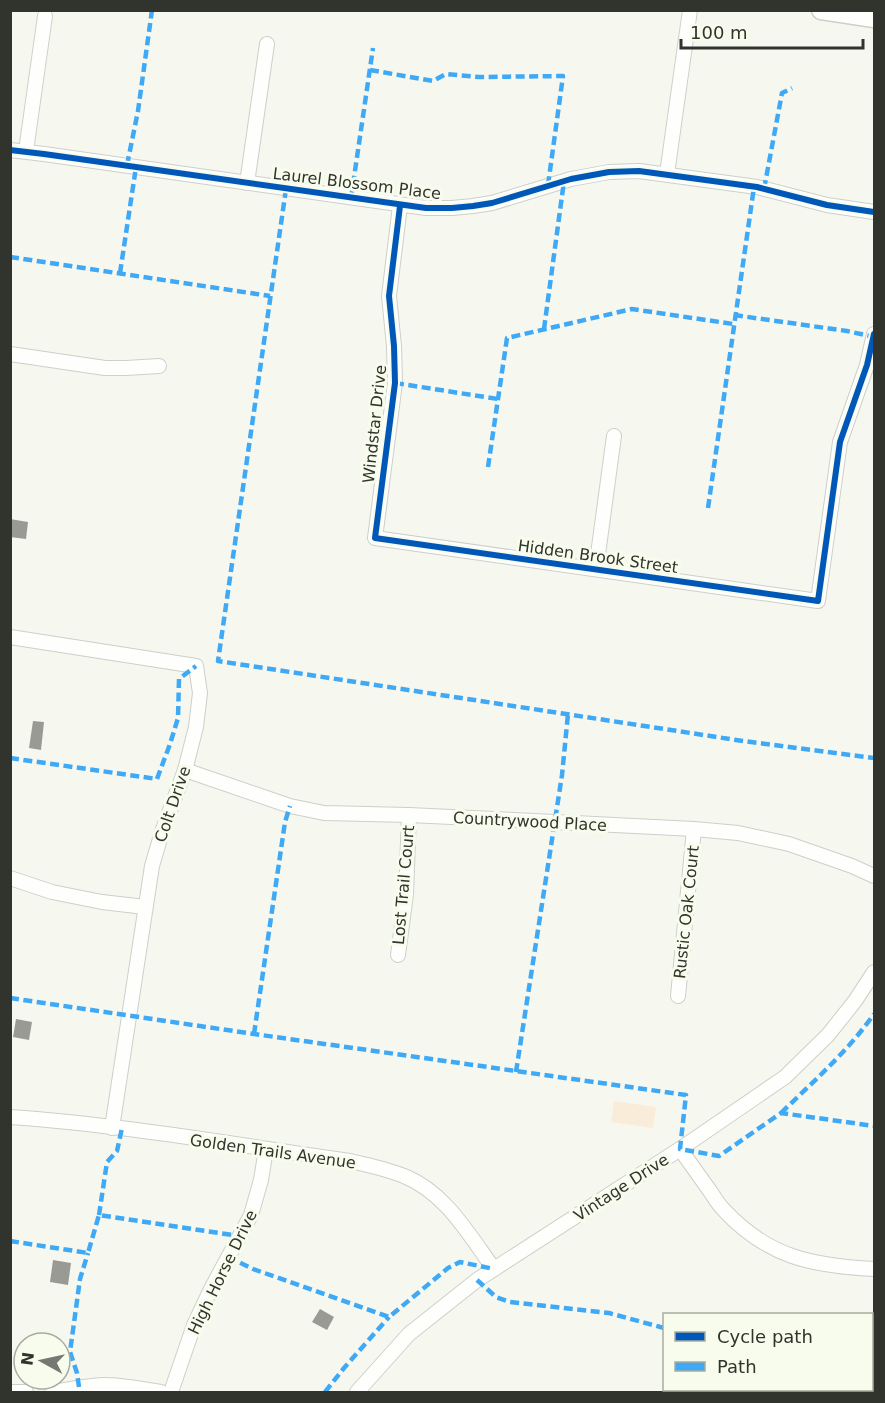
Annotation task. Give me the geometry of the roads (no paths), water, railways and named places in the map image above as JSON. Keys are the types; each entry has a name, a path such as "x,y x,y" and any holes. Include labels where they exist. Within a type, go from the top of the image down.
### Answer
{"street":[{"path":"667,174 690,10"},
{"path":"821,10 874,18"},
{"path":"26,151 45,16"},
{"path":"247,183 267,44"},
{"name":"Laurel Blossom Place","path":"10,150 426,208 473,206 571,179 609,172 639,171 757,187 827,205 874,212"},
{"name":"Windstar Drive","path":"375,538 395,383 389,296 400,206"},
{"name":"Hidden Brook Street","path":"375,538 818,601 840,442 867,365 874,334"},
{"path":"10,354 105,368 159,366"},
{"path":"596,569 614,436"},
{"name":"Colt Drive","path":"10,637 196,666 200,693 196,727 185,770 152,866 112,1128"},
{"name":"Countrywood Place","path":"185,770 290,806 324,813 409,815 738,833 789,844 874,876"},
{"name":"Lost Trail Court","path":"398,956 406,894 409,815"},
{"name":"Rustic Oak Court","path":"678,996 694,829"},
{"path":"10,878 52,892 102,902 145,907"},
{"name":"Vintage Drive","path":"357,1392 409,1334 477,1280 680,1149 785,1077 828,1035 874,972"},
{"name":"Golden Trails Avenue","path":"10,1116 59,1120 350,1161 406,1176 428,1190 451,1210 494,1269"},
{"name":"High Horse Drive","path":"171,1392 194,1325 251,1215 261,1180 266,1149"},
{"path":"680,1149 723,1209 751,1236 780,1253 813,1263 874,1269"},
{"path":"52,1392 106,1385 161,1392"},
{"path":"10,1392 27,1392"}]}
